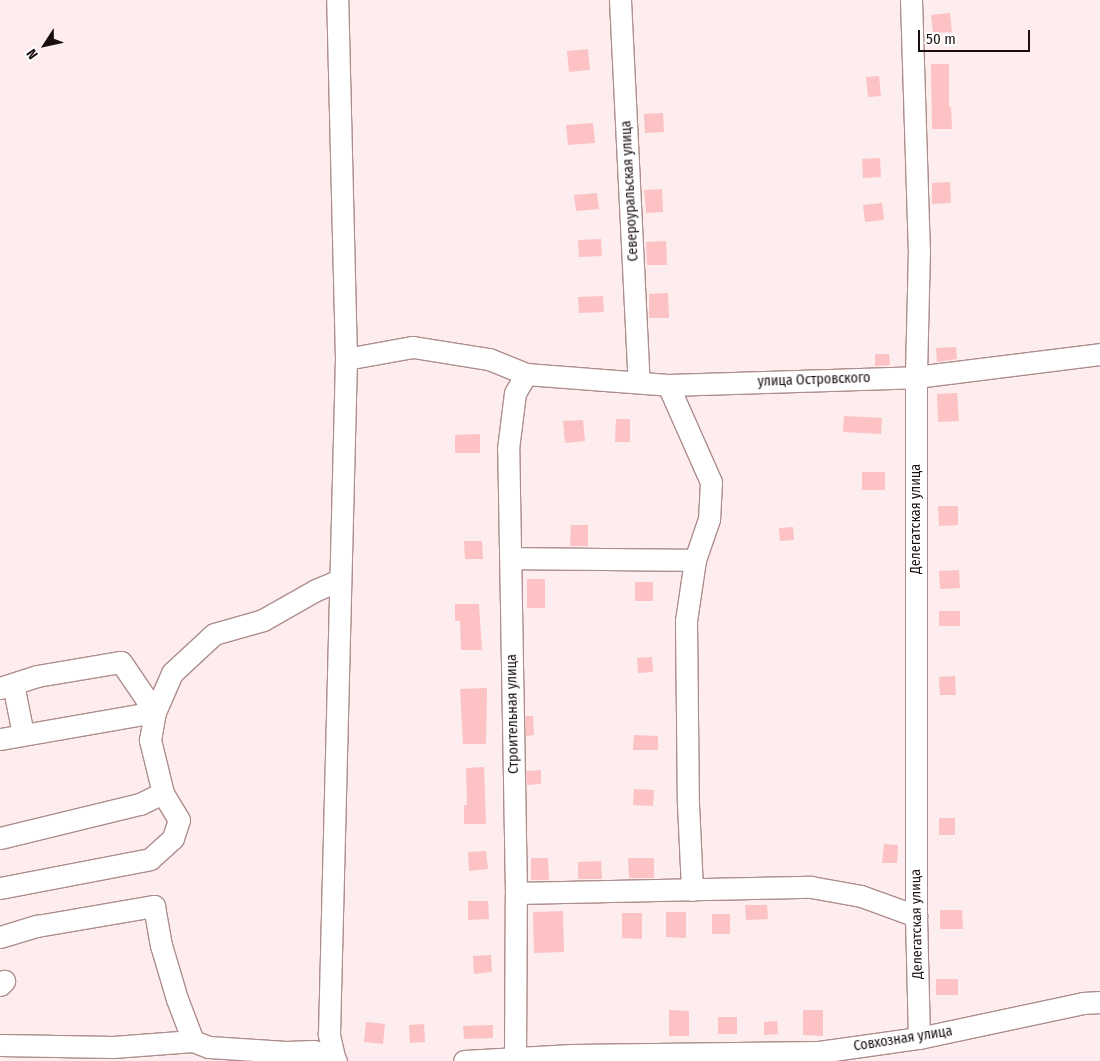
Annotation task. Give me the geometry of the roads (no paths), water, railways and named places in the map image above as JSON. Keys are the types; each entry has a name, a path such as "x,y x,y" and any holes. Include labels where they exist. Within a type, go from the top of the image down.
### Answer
{"street":[{"path":"335,1061 329,1034 346,359 337,0"},
{"name":"Североуральская улица","path":"620,0 639,382"},
{"name":"Делегатская улица","path":"911,0 919,250 916,377 916,916 919,1038"},
{"name":"улица Островского","path":"346,359 413,347 489,359 526,374 668,384 916,377 1100,354"},
{"name":"Строительная улица","path":"515,1057 516,893 508,449 515,393 526,374"},
{"path":"668,384 711,482 710,519 695,560 686,621 688,804 692,890"},
{"path":"511,558 695,560"},
{"path":"0,888 150,859 173,838 179,820 163,794 150,740 154,712 172,672 214,634 263,620 316,590 340,580"},
{"path":"24,734 6,686 37,676 121,662 154,712"},
{"path":"0,739 154,712"},
{"path":"0,838 140,804 163,794"},
{"path":"516,893 811,887 861,896 916,916"},
{"path":"0,938 37,926 154,906 166,963 193,1041"},
{"name":"Совхозная улица","path":"464,1061 515,1057 572,1058 819,1052 919,1038 1083,1003 1100,1002"},
{"path":"0,1045 112,1047 193,1041 209,1047 286,1052 314,1051 335,1061"}]}
